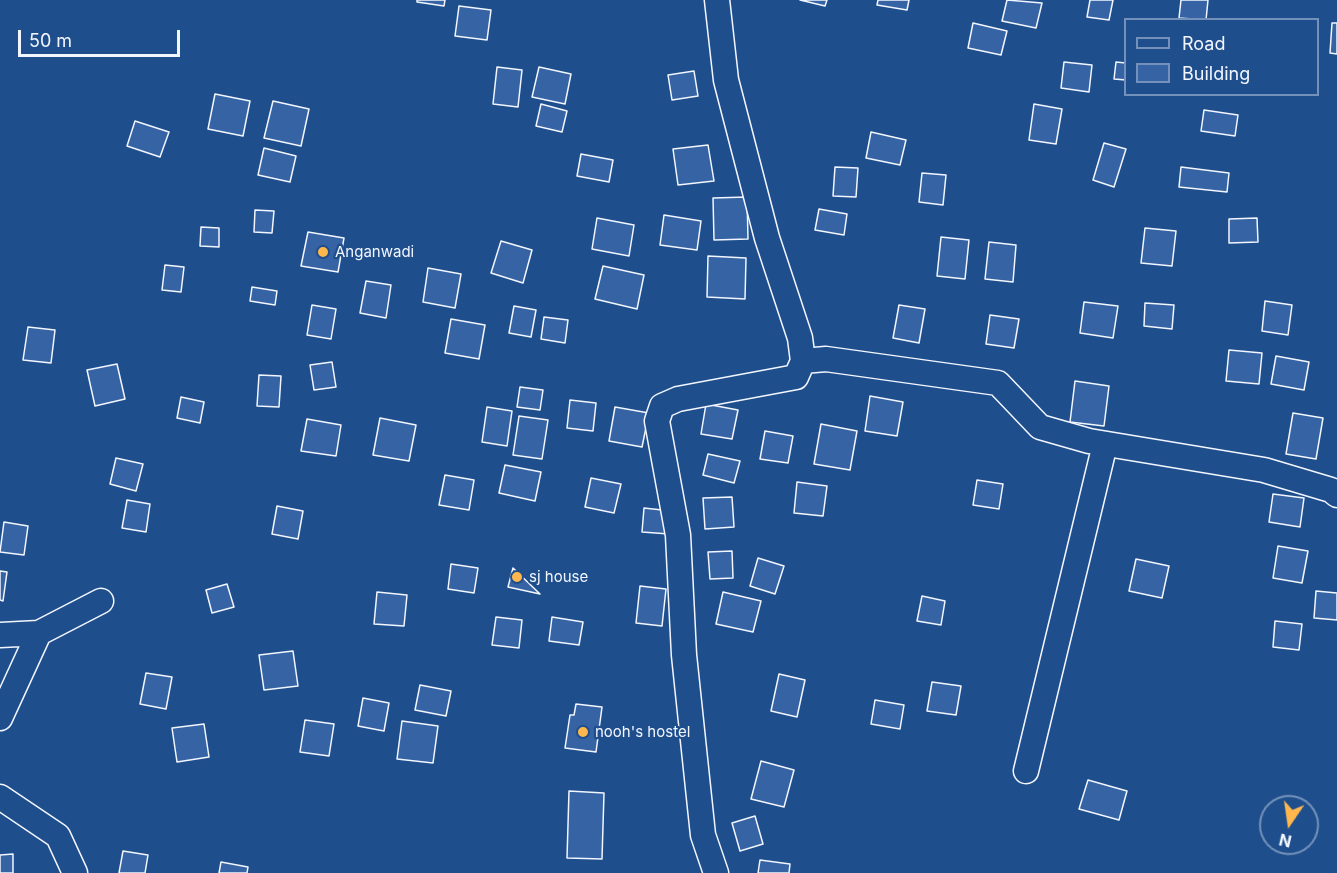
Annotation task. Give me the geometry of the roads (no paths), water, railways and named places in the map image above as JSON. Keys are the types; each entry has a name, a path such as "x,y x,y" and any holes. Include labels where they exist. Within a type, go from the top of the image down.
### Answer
{"street":[{"path":"716,873 703,835 684,655 678,535 657,421 662,406 678,399 796,377 802,361 800,338 767,238 726,80 717,0"},
{"path":"802,361 826,359 998,383 1040,427 1105,444 1264,470 1331,490 1337,495"},
{"path":"1026,771 1105,444"},
{"path":"0,635 39,633 101,602"},
{"path":"0,717 39,633"},
{"path":"0,796 58,836 75,873"}],"place":[{"name":"Anganwadi","path":"323,252"},
{"name":"sj house","path":"517,577"},
{"name":"nooh's hostel","path":"583,732"}]}
